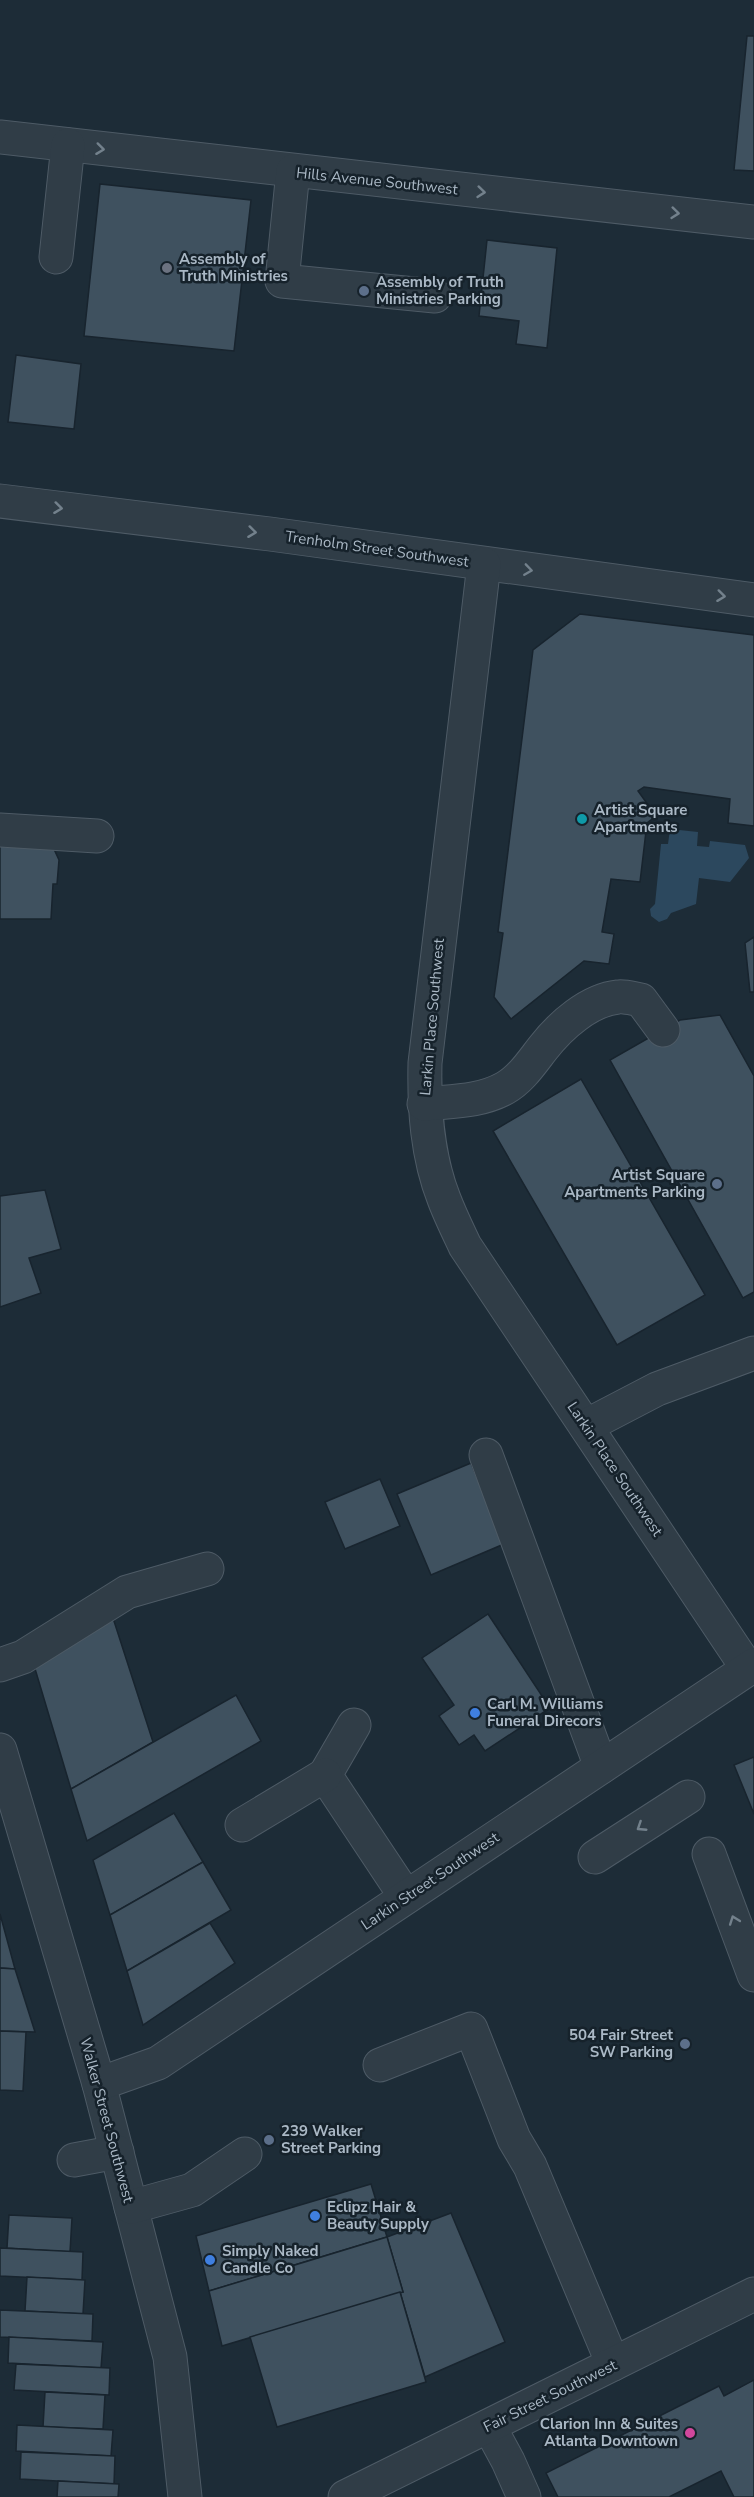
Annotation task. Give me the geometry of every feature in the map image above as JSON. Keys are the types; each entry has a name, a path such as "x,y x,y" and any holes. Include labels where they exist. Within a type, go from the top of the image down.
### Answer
{"street":[{"name":"Hills Avenue Southwest","path":"0,137 754,222"},
{"path":"56,257 68,145"},
{"path":"293,171 282,281 435,296"},
{"name":"Trenholm Street Southwest","path":"0,501 270,534 754,600"},
{"name":"Larkin Place Southwest","path":"484,564 425,1063 424,1104 431,1153 444,1198 465,1246 751,1667"},
{"path":"0,830 97,836"},
{"path":"424,1104 479,1099 507,1087 529,1068 545,1045 569,1021 593,1005 619,997 641,1000 654,1014 663,1030"},
{"path":"586,1426 657,1389 754,1353"},
{"path":"486,1455 601,1767"},
{"path":"0,1665 23,1657 127,1592 207,1569"},
{"name":"Larkin Street Southwest","path":"99,2084 158,2063 751,1667"},
{"path":"242,1825 325,1775 354,1725"},
{"name":"Walker Street Southwest","path":"0,1750 99,2084 170,2357 185,2497"},
{"path":"325,1775 406,1897"},
{"path":"595,1857 688,1797"},
{"path":"709,1854 754,1975"},
{"path":"380,2065 471,2029 514,2139 530,2166 613,2364"},
{"path":"74,2160 117,2152"},
{"path":"131,2206 192,2190 245,2154"},
{"name":"Fair Street Southwest","path":"345,2497 754,2294"},
{"path":"489,2426 524,2497"}],"water":[{"path":"670,829 698,832 697,846 709,847 710,841 745,845 749,858 730,882 699,878 696,904 671,913 667,919 659,922 651,916 650,909 655,904 661,844 668,844"}],"building":[{"path":"747,36 754,36 754,171 734,170"},
{"name":"Assembly of Truth Ministries","path":"100,184 251,200 234,351 84,336"},
{"path":"487,240 557,248 547,348 516,344 519,321 479,316"},
{"path":"16,355 81,364 74,429 8,422"},
{"name":"Artist Square Apartments","path":"580,614 754,635 754,826 728,823 730,799 644,787 638,791 656,816 647,823 640,882 611,879 602,932 614,934 609,964 584,961 511,1019 494,997 503,933 498,932 533,650"},
{"path":"0,845 53,847 59,860 57,884 53,884 51,919 0,919"},
{"path":"754,937 754,992 750,992 745,943"},
{"name":"Artist Square Apartments Parking","path":"720,1015 754,1076 754,1292 743,1298 610,1060 680,1020"},
{"path":"581,1079 705,1295 617,1345 493,1131"},
{"path":"45,1190 61,1249 29,1258 41,1293 0,1307 0,1196"},
{"path":"471,1463 504,1544 431,1575 397,1494"},
{"path":"380,1479 400,1526 345,1549 325,1502"},
{"path":"488,1614 550,1708 485,1751 474,1735 459,1745 439,1716 454,1705 422,1658"},
{"path":"113,1618 153,1742 71,1789 33,1662"},
{"path":"236,1695 261,1741 87,1841 71,1789"},
{"path":"754,1757 754,1814 734,1765"},
{"path":"174,1813 203,1862 110,1915 93,1860"},
{"path":"203,1862 231,1910 127,1971 110,1915"},
{"path":"0,1914 15,1969 0,1968"},
{"path":"210,1923 235,1963 143,2025 127,1971"},
{"path":"0,1968 15,1969 35,2032 0,2031"},
{"path":"0,2031 26,2032 23,2091 0,2090"},
{"path":"371,2184 387,2237 209,2291 196,2236"},
{"path":"451,2213 505,2342 425,2377 400,2292 403,2292 387,2237"},
{"path":"9,2215 72,2218 70,2252 7,2248"},
{"path":"387,2237 403,2292 222,2346 209,2291"},
{"path":"0,2248 83,2252 82,2280 0,2276"},
{"path":"27,2277 85,2280 83,2314 25,2311"},
{"path":"400,2292 426,2382 277,2427 250,2337"},
{"path":"0,2310 93,2314 92,2341 0,2337"},
{"path":"9,2337 103,2342 101,2368 8,2363"},
{"path":"16,2364 110,2368 109,2395 14,2390"},
{"name":"Clarion Inn & Suites Atlanta Downtown","path":"754,2380 754,2497 734,2497 721,2471 669,2497 558,2497 546,2473 719,2386 724,2396"},
{"path":"45,2392 105,2395 103,2429 43,2427"},
{"path":"17,2425 113,2430 111,2456 16,2451"},
{"path":"21,2452 115,2456 114,2484 20,2479"},
{"path":"58,2481 119,2484 118,2497 57,2497"}],"place":[{"name":"Assembly of Truth Ministries","path":"167,268"},
{"name":"Assembly of Truth Ministries Parking","path":"364,291"},
{"name":"Artist Square Apartments","path":"582,819"},
{"name":"Artist Square Apartments Parking","path":"717,1184"},
{"name":"Carl M. Williams Funeral Direcors","path":"475,1713"},
{"name":"504 Fair Street SW Parking","path":"685,2044"},
{"name":"239 Walker Street Parking","path":"269,2140"},
{"name":"Eclipz Hair & Beauty Supply","path":"315,2216"},
{"name":"Simply Naked Candle Co","path":"210,2260"},
{"name":"Clarion Inn & Suites Atlanta Downtown","path":"690,2433"}]}
